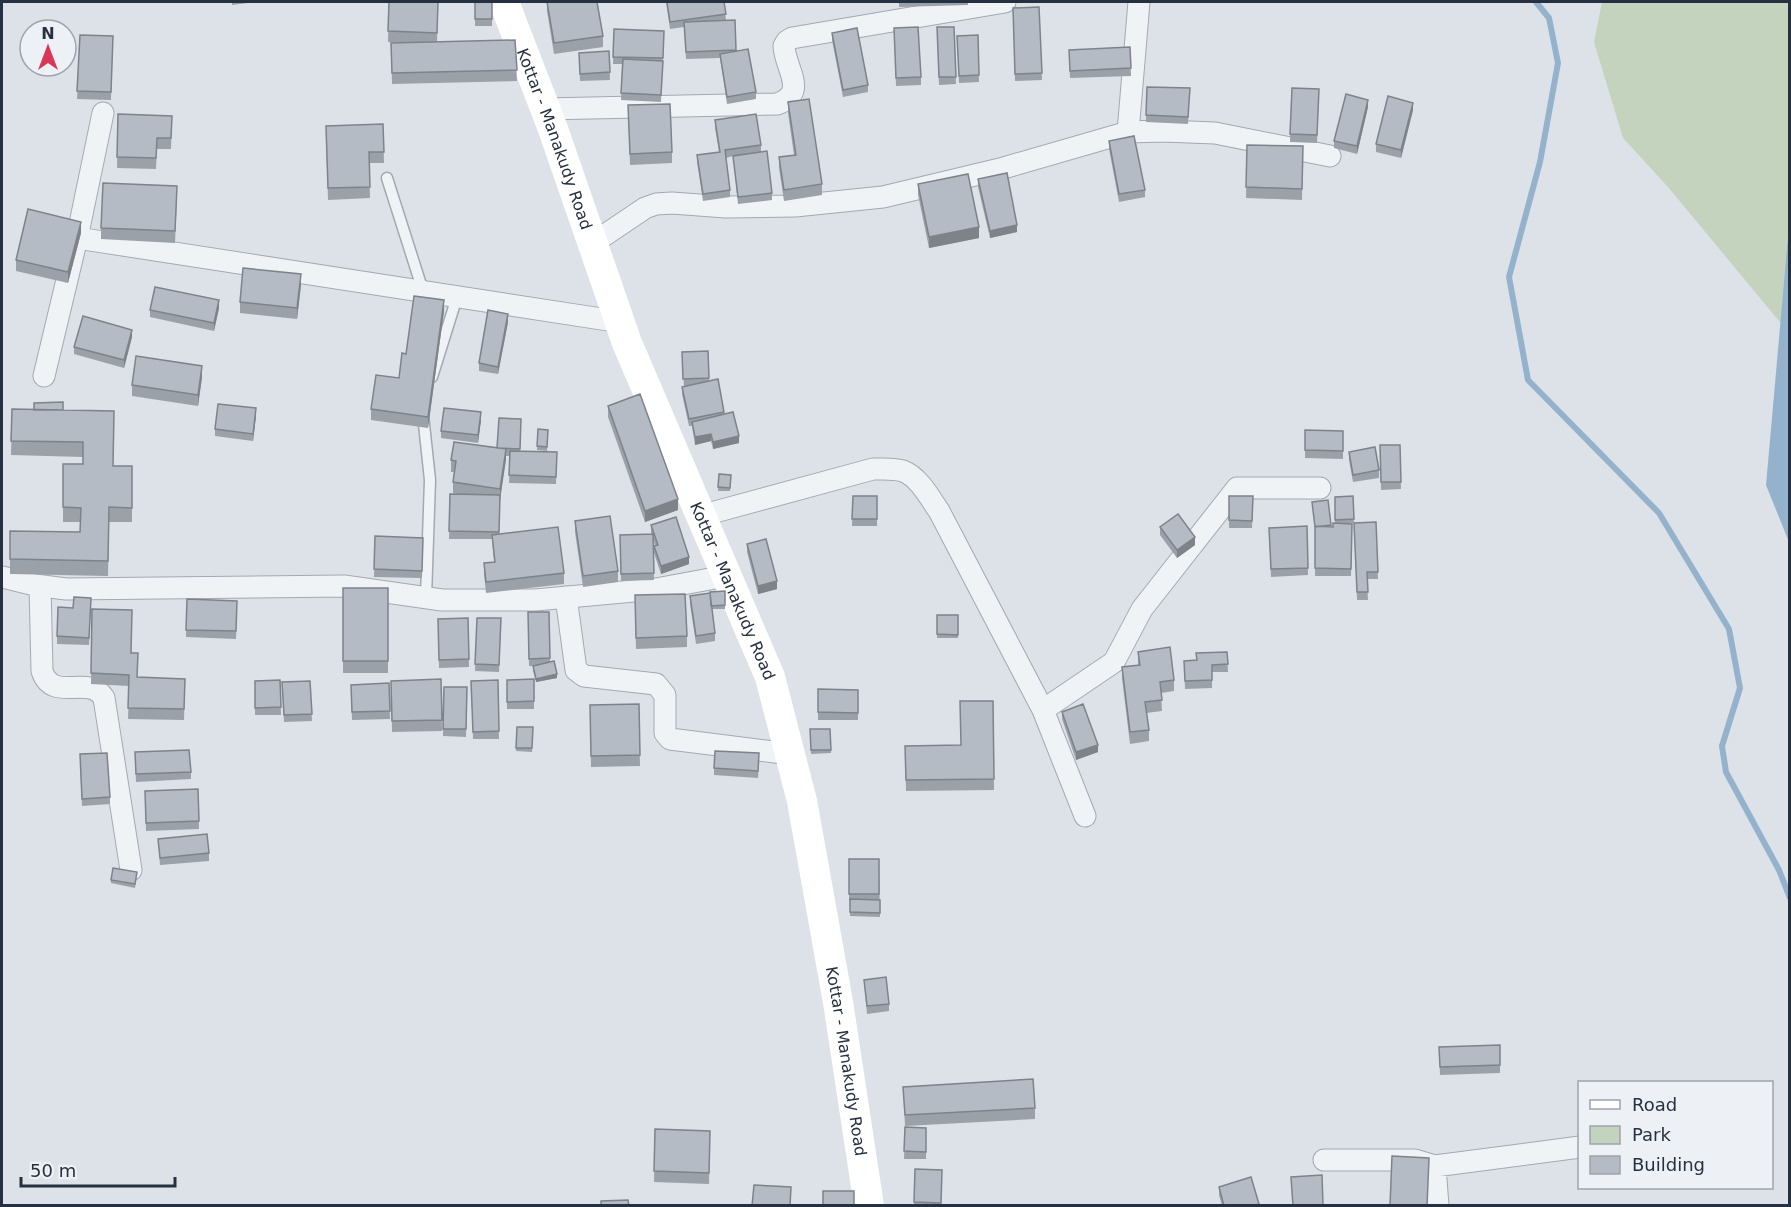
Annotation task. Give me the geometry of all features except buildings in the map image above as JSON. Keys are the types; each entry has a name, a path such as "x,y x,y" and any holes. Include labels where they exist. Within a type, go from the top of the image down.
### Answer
{"main road":[{"name":"Kottar - Manakudy Road","path":"504,2 545,109 627,343 770,677 802,801 836,991 868,1206"}],"street":[{"path":"545,109 777,104 788,100 794,91 784,46 792,38 1005,2"},
{"path":"1128,132 1138,2"},
{"path":"44,376 77,238 103,113"},
{"path":"593,243 645,208 656,204 726,207 795,206 884,197 1000,170 1128,132 1215,133 1330,156"},
{"path":"77,238 621,322"},
{"path":"700,516 873,469 902,471 910,475 926,491 939,511 1043,710 1085,816"},
{"path":"1043,710 1114,662 1142,609 1237,488 1320,488"},
{"path":"2,577 66,589 344,585 442,600 535,600 656,589 726,576"},
{"path":"40,585 44,678 54,687 94,688 100,691 104,698 131,870"},
{"path":"566,597 576,670 584,676 656,684 665,695 665,733 670,739 790,754"},
{"path":"1324,1160 1415,1160 1435,1166 1578,1147"},
{"path":"1435,1166 1438,1206"}],"lane":[{"path":"387,178 423,291"},
{"path":"430,386 457,297"},
{"path":"423,408 430,480 426,597"}],"green space":[{"path":"1602,2 1789,2 1789,333 1668,187 1623,138 1594,42"}],"water":[{"path":"1789,226 1790,542 1766,485"}],"waterway":[{"path":"1536,2 1549,18 1558,63 1540,162 1509,277 1528,380 1659,513 1729,629 1740,688 1722,746 1726,772 1779,870 1790,898"}]}
